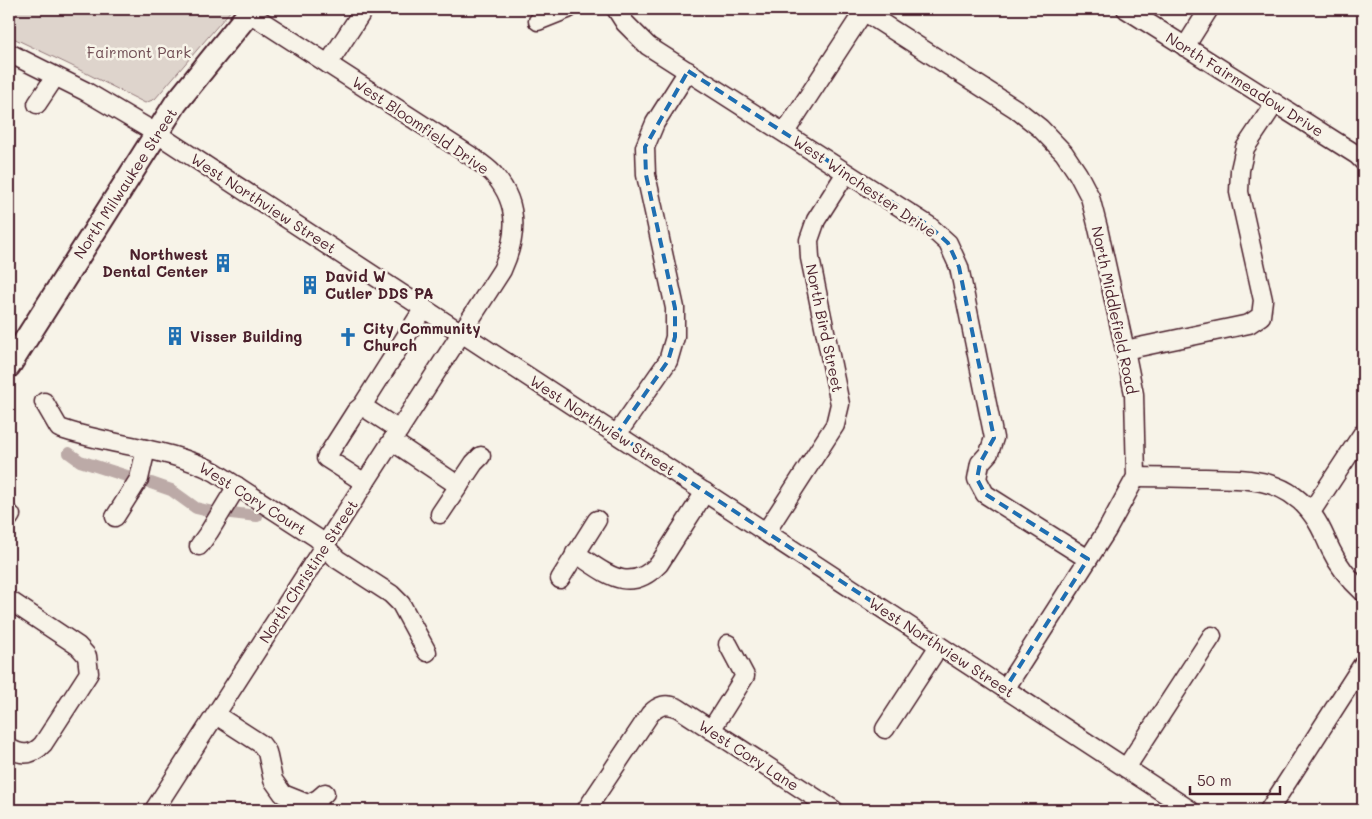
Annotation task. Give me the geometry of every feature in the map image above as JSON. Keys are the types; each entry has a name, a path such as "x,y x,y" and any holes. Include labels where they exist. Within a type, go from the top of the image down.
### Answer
{"main road":[{"name":"North Milwaukee Street","path":"9,366 156,132 176,103 250,11"}],"street":[{"path":"328,64 364,9"},
{"path":"538,21 568,9"},
{"name":"West Winchester Drive","path":"616,9 625,23 648,46 928,225 948,243 959,267 994,438 989,453 980,463 976,479 985,494 1088,559"},
{"name":"North Fairmeadow Drive","path":"1126,9 1357,155 1363,161"},
{"path":"1185,47 1210,9"},
{"path":"785,132 862,10"},
{"name":"North Middlefield Road","path":"862,10 1016,109 1040,128 1064,153 1090,197 1125,350 1134,394 1136,476 1107,530 1005,689"},
{"name":"West Bloomfield Drive","path":"250,11 328,64 474,158 494,174 506,191 514,216 514,234 510,253 502,270 462,333"},
{"name":"West Northview Street","path":"9,53 55,78 85,91 156,132 1190,810"},
{"path":"617,434 668,360 675,338 675,308 646,174 645,147 655,123 688,71"},
{"path":"37,104 55,78"},
{"path":"1125,350 1249,324 1261,316 1263,300 1239,192 1240,170 1245,148 1275,103"},
{"name":"North Bird Street","path":"766,532 835,425 840,404 810,258 809,240 816,220 846,173"},
{"path":"364,483 326,458 356,411 362,406 424,308"},
{"name":"North Christine Street","path":"154,810 462,333"},
{"name":"West Cory Court","path":"44,402 59,428 84,436 177,456 198,463 317,538 336,559 391,594 401,604 427,652"},
{"path":"362,406 395,436 459,486"},
{"path":"1311,512 1363,433"},
{"path":"115,518 139,479 146,450"},
{"path":"440,514 474,463 482,456"},
{"path":"1136,476 1253,479 1292,495 1311,512 1323,530 1331,551 1348,578 1363,592"},
{"path":"199,546 237,486"},
{"path":"575,553 610,575 623,580 637,580 649,574 659,564 705,492"},
{"path":"560,579 597,520"},
{"path":"9,600 78,646 88,656 89,673 37,751 20,753 9,748"},
{"path":"1126,768 1212,636"},
{"path":"712,730 745,676 728,644"},
{"path":"885,729 939,646"},
{"path":"1269,810 1363,664"},
{"name":"West Cory Lane","path":"591,808 650,714 655,708 663,704 678,708 832,810"},
{"path":"216,715 261,744 267,752 274,780 283,794 308,804 318,799 325,792"}],"highlighted area":[{"path":"688,71 928,225 948,243 959,267 994,438 980,463 977,479 985,494 1088,559 1005,689 617,434 668,361 675,337 675,308 646,175 645,147"}],"green space":[{"name":"Fairmont Park","path":"9,9 232,9 155,99 145,103 9,36"}],"waterway":[{"path":"69,453 80,461 130,477"},
{"path":"151,483 171,490 196,508 213,512"},
{"path":"231,513 257,516"}],"place":[{"name":"Northwest Dental Center","path":"223,263"},
{"name":"David W Cutler DDS PA","path":"310,285"},
{"name":"Visser Building","path":"175,336"},
{"name":"City Community Church","path":"348,337"}]}
